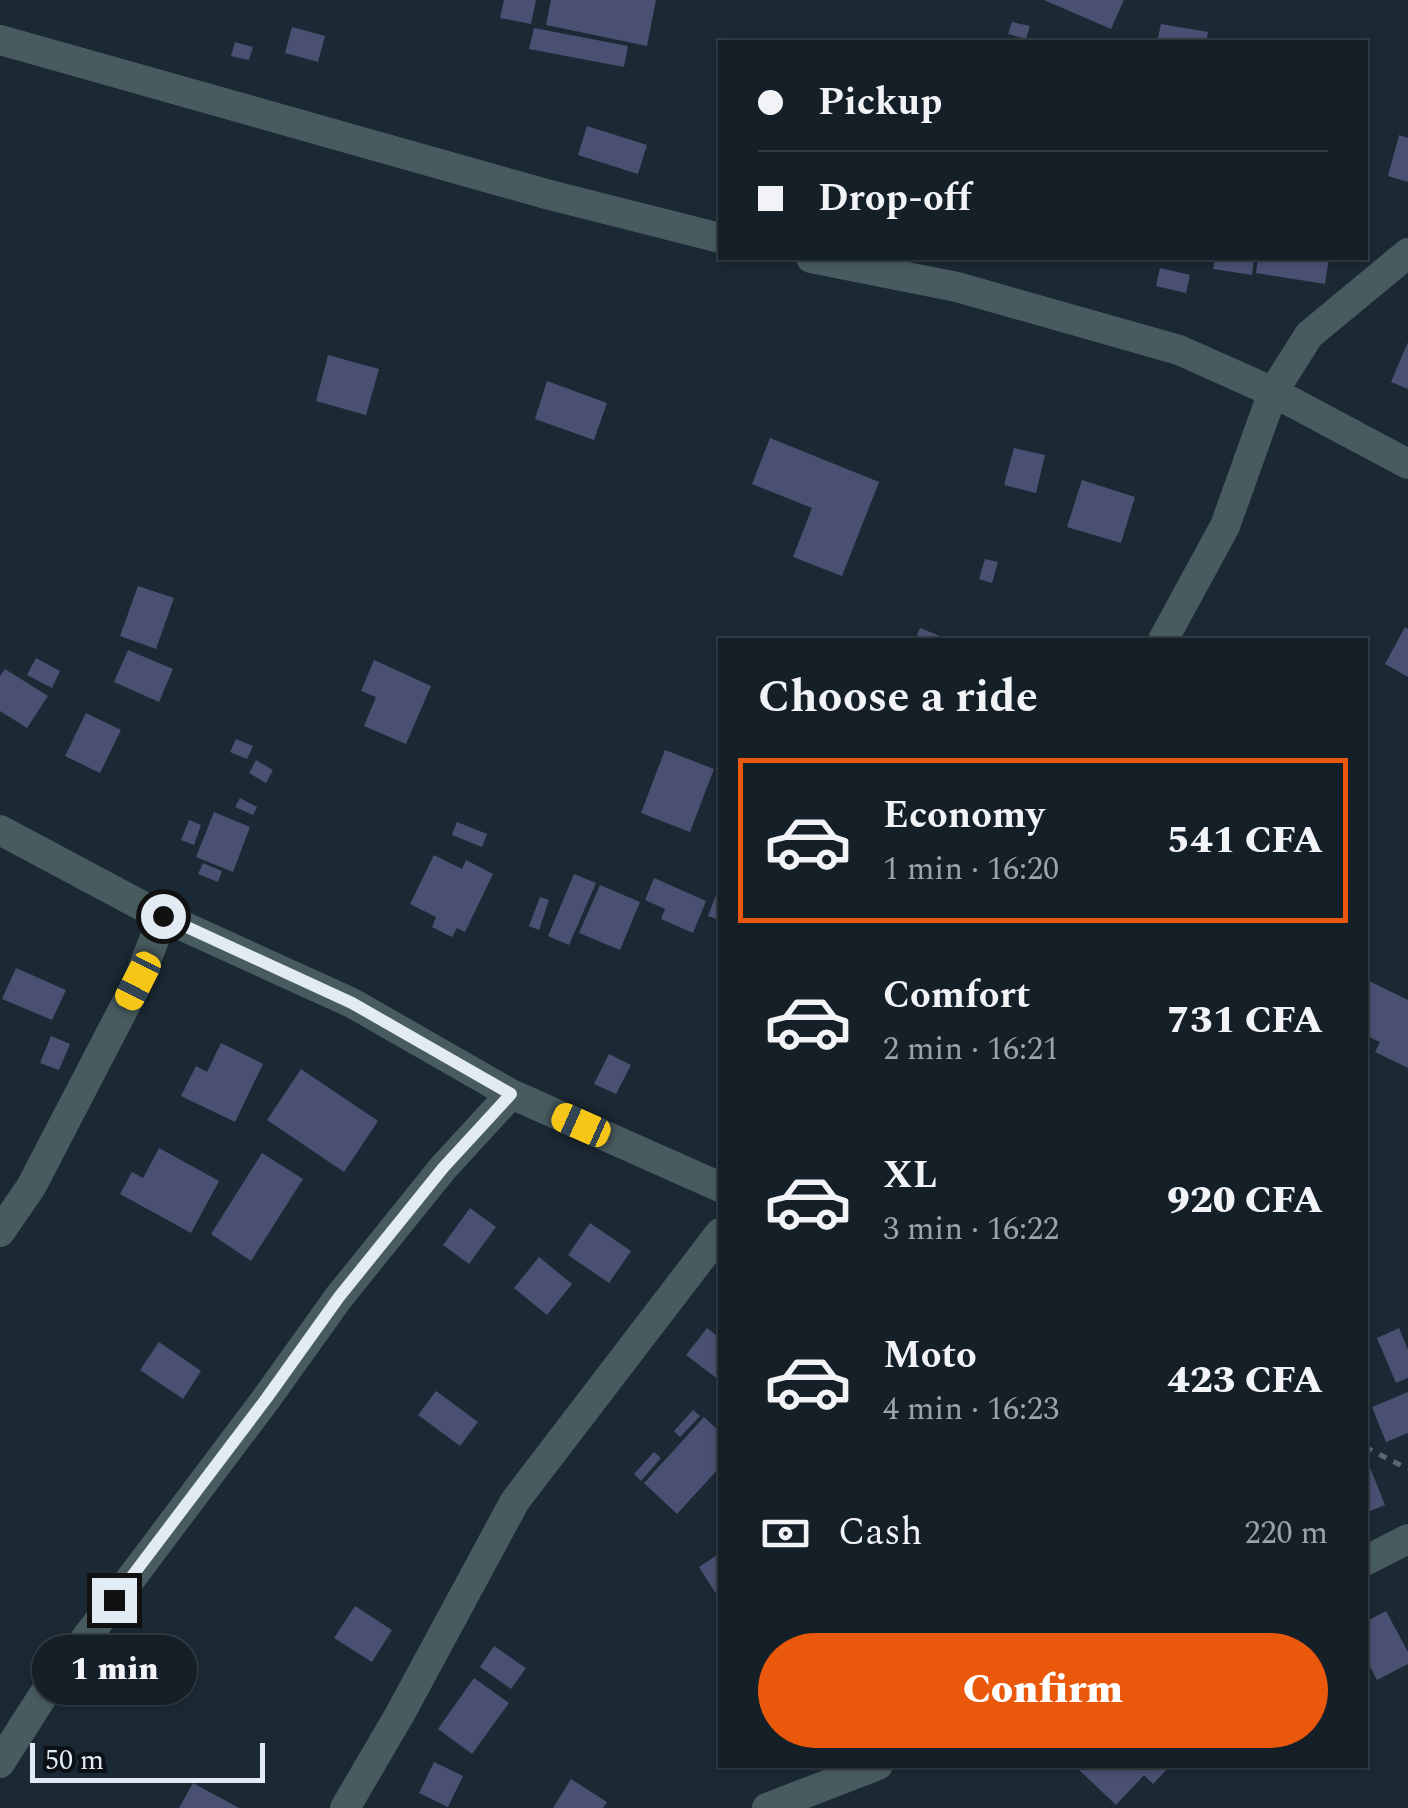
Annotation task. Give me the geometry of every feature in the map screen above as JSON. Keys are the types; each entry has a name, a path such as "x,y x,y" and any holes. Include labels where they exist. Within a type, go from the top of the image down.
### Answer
{"street":[{"path":"0,40 546,194 718,237"},
{"path":"1164,638 1225,526 1273,392 1309,335 1408,253"},
{"path":"821,260 957,287 1180,350 1273,392 1408,464"},
{"path":"0,830 163,916 352,1003 511,1094 718,1187"},
{"path":"0,1232 31,1186 138,981 163,916"},
{"path":"0,1763 44,1694 339,1297 443,1168 511,1094"},
{"path":"345,1808 515,1501 718,1236"},
{"path":"1368,1559 1408,1539"},
{"path":"766,1808 870,1768"}],"path":[{"path":"1368,1449 1408,1469"}],"building":[{"path":"504,0 536,0 531,24 500,18"},
{"path":"551,0 656,0 647,46 546,25"},
{"path":"1044,0 1124,0 1111,29"},
{"path":"1012,22 1030,26 1026,39 1008,34"},
{"path":"1161,24 1208,32 1206,40 1157,40"},
{"path":"292,27 325,36 318,62 285,53"},
{"path":"534,28 628,46 624,67 529,49"},
{"path":"235,42 253,47 249,60 231,56"},
{"path":"587,126 647,145 638,174 578,155"},
{"path":"1399,135 1408,138 1408,182 1388,176"},
{"path":"1215,260 1254,260 1252,275 1213,269"},
{"path":"1258,260 1329,260 1325,284 1256,273"},
{"path":"1160,268 1190,275 1186,293 1156,286"},
{"path":"1408,342 1408,389 1391,382"},
{"path":"328,355 379,369 366,415 316,401"},
{"path":"547,381 607,403 594,440 535,419"},
{"path":"770,438 879,482 842,576 793,557 812,508 752,484"},
{"path":"1014,448 1045,455 1036,493 1004,485"},
{"path":"1082,480 1135,497 1121,543 1067,527"},
{"path":"985,559 998,562 992,583 979,579"},
{"path":"138,586 174,598 156,649 120,636"},
{"path":"1405,627 1408,629 1408,677 1385,664"},
{"path":"920,628 940,636 940,638 916,638"},
{"path":"128,650 173,669 159,702 114,682"},
{"path":"36,658 60,671 52,688 27,675"},
{"path":"374,660 431,686 406,744 364,726 376,697 361,691"},
{"path":"5,669 48,696 27,728 0,711 0,676"},
{"path":"86,713 121,730 100,773 65,756"},
{"path":"236,739 253,746 247,759 230,752"},
{"path":"665,750 714,769 690,832 641,813"},
{"path":"256,760 273,770 266,783 249,773"},
{"path":"240,798 257,807 253,815 235,807"},
{"path":"214,812 250,827 233,872 196,857"},
{"path":"189,820 201,825 194,845 181,840"},
{"path":"457,822 487,834 482,847 452,835"},
{"path":"434,855 462,869 466,860 493,874 465,932 457,928 452,937 432,927 436,917 410,904"},
{"path":"203,863 222,871 218,882 198,874"},
{"path":"574,874 596,883 569,945 548,936"},
{"path":"654,878 706,901 693,933 661,919 665,909 645,900"},
{"path":"600,885 640,902 620,950 579,933"},
{"path":"718,889 718,919 708,916"},
{"path":"540,897 549,900 539,930 529,926"},
{"path":"16,968 66,990 52,1020 2,999"},
{"path":"1368,980 1408,1000 1408,1068 1375,1052 1380,1042 1368,1036"},
{"path":"51,1036 70,1044 59,1070 40,1063"},
{"path":"221,1043 263,1064 235,1122 181,1096 196,1066 207,1072"},
{"path":"609,1054 631,1065 616,1094 594,1084"},
{"path":"301,1069 378,1121 344,1172 267,1120"},
{"path":"159,1148 219,1181 191,1233 120,1194 132,1172 143,1178"},
{"path":"262,1153 303,1179 251,1261 211,1234"},
{"path":"470,1208 496,1227 469,1264 443,1245"},
{"path":"590,1223 631,1251 609,1283 568,1255"},
{"path":"539,1257 572,1284 547,1315 514,1288"},
{"path":"707,1328 718,1336 718,1379 686,1355"},
{"path":"1399,1328 1408,1350 1408,1378 1396,1383 1377,1338"},
{"path":"159,1342 201,1371 183,1399 140,1370"},
{"path":"436,1391 478,1422 460,1446 418,1415"},
{"path":"1408,1392 1408,1433 1386,1442 1372,1407"},
{"path":"693,1410 700,1416 680,1437 674,1431"},
{"path":"704,1417 718,1430 718,1469 677,1514 644,1483"},
{"path":"654,1452 661,1458 641,1481 634,1474"},
{"path":"1368,1466 1385,1505 1368,1512"},
{"path":"718,1554 718,1597 699,1567"},
{"path":"355,1606 392,1630 372,1662 334,1638"},
{"path":"1386,1611 1408,1652 1408,1664 1377,1680 1368,1663 1368,1620"},
{"path":"494,1646 526,1668 511,1689 480,1667"},
{"path":"474,1678 509,1703 472,1754 438,1729"},
{"path":"434,1762 463,1776 448,1807 419,1793"},
{"path":"1077,1768 1168,1768 1153,1784 1144,1775 1116,1805"},
{"path":"571,1779 607,1802 603,1808 553,1808"},
{"path":"193,1783 239,1808 179,1808"}],"route":[{"path":"114,1600 339,1297 443,1168 511,1094 352,1003 163,916"}]}
